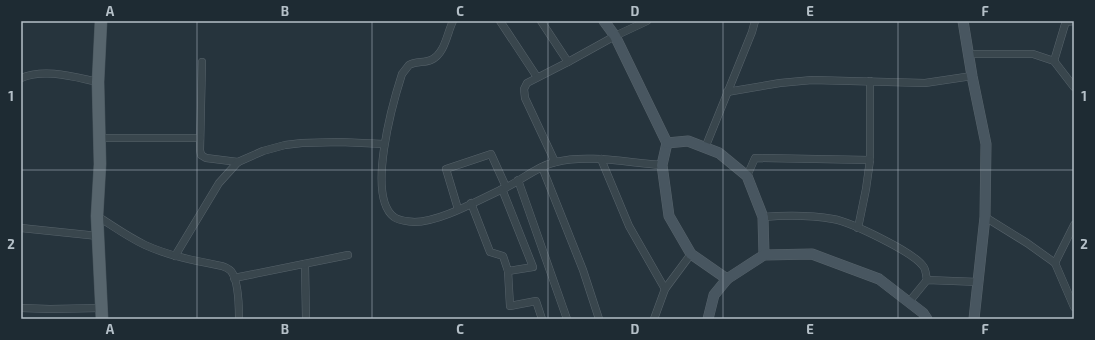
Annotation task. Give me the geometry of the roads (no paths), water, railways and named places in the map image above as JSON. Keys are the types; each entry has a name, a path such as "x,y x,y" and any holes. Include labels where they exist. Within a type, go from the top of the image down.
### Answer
{"main road":[{"path":"101,21 98,82 98,138 100,164 97,216 101,313"}],"street":[{"path":"453,21 444,43 437,55 431,60 409,65 402,74 384,144 382,190 385,203 389,212 394,218 415,222 439,217 504,188 542,167 555,162 577,159 662,165"},
{"path":"500,21 537,77"},
{"path":"541,21 568,62"},
{"path":"604,21 614,36 666,143 662,165 669,216 690,254 727,279"},
{"path":"555,162 525,98 525,85 537,77 568,62 614,36 647,21"},
{"path":"705,148 752,32 755,21"},
{"path":"962,21 986,144 985,217 974,319"},
{"path":"1054,61 1066,21 1074,22"},
{"path":"969,54 1033,54 1054,61 1074,87"},
{"path":"202,62 200,153 203,157 238,162"},
{"path":"21,78 38,74 60,74 98,82"},
{"path":"727,92 780,83 812,80 925,83 972,76"},
{"path":"858,228 870,160 870,81"},
{"path":"98,138 200,138"},
{"path":"666,143 688,141 719,153 747,176 763,217 764,255"},
{"path":"176,256 219,183 238,162 263,151 296,143 340,142 384,144"},
{"path":"458,209 446,169 491,154 533,267 508,271"},
{"path":"747,176 755,158 870,160"},
{"path":"601,160 629,226 664,289"},
{"path":"542,167 583,270 599,319"},
{"path":"518,180 567,319"},
{"path":"471,203 490,252 503,256 508,271 510,306 536,301 542,319"},
{"path":"763,217 803,215 836,219 904,250 924,266 927,280"},
{"path":"97,216 142,243 176,256 222,266 231,271 234,278 238,299 239,319"},
{"path":"985,217 1027,243 1055,264 1074,308"},
{"path":"1055,264 1074,225"},
{"path":"21,228 98,236"},
{"path":"654,319 664,289 690,254"},
{"path":"708,319 714,295 727,279 764,255 812,254 879,279 909,302 927,319"},
{"path":"234,278 348,255"},
{"path":"305,264 306,319"},
{"path":"927,280 979,282"},
{"path":"909,302 927,280"},
{"path":"21,308 101,313"}]}
